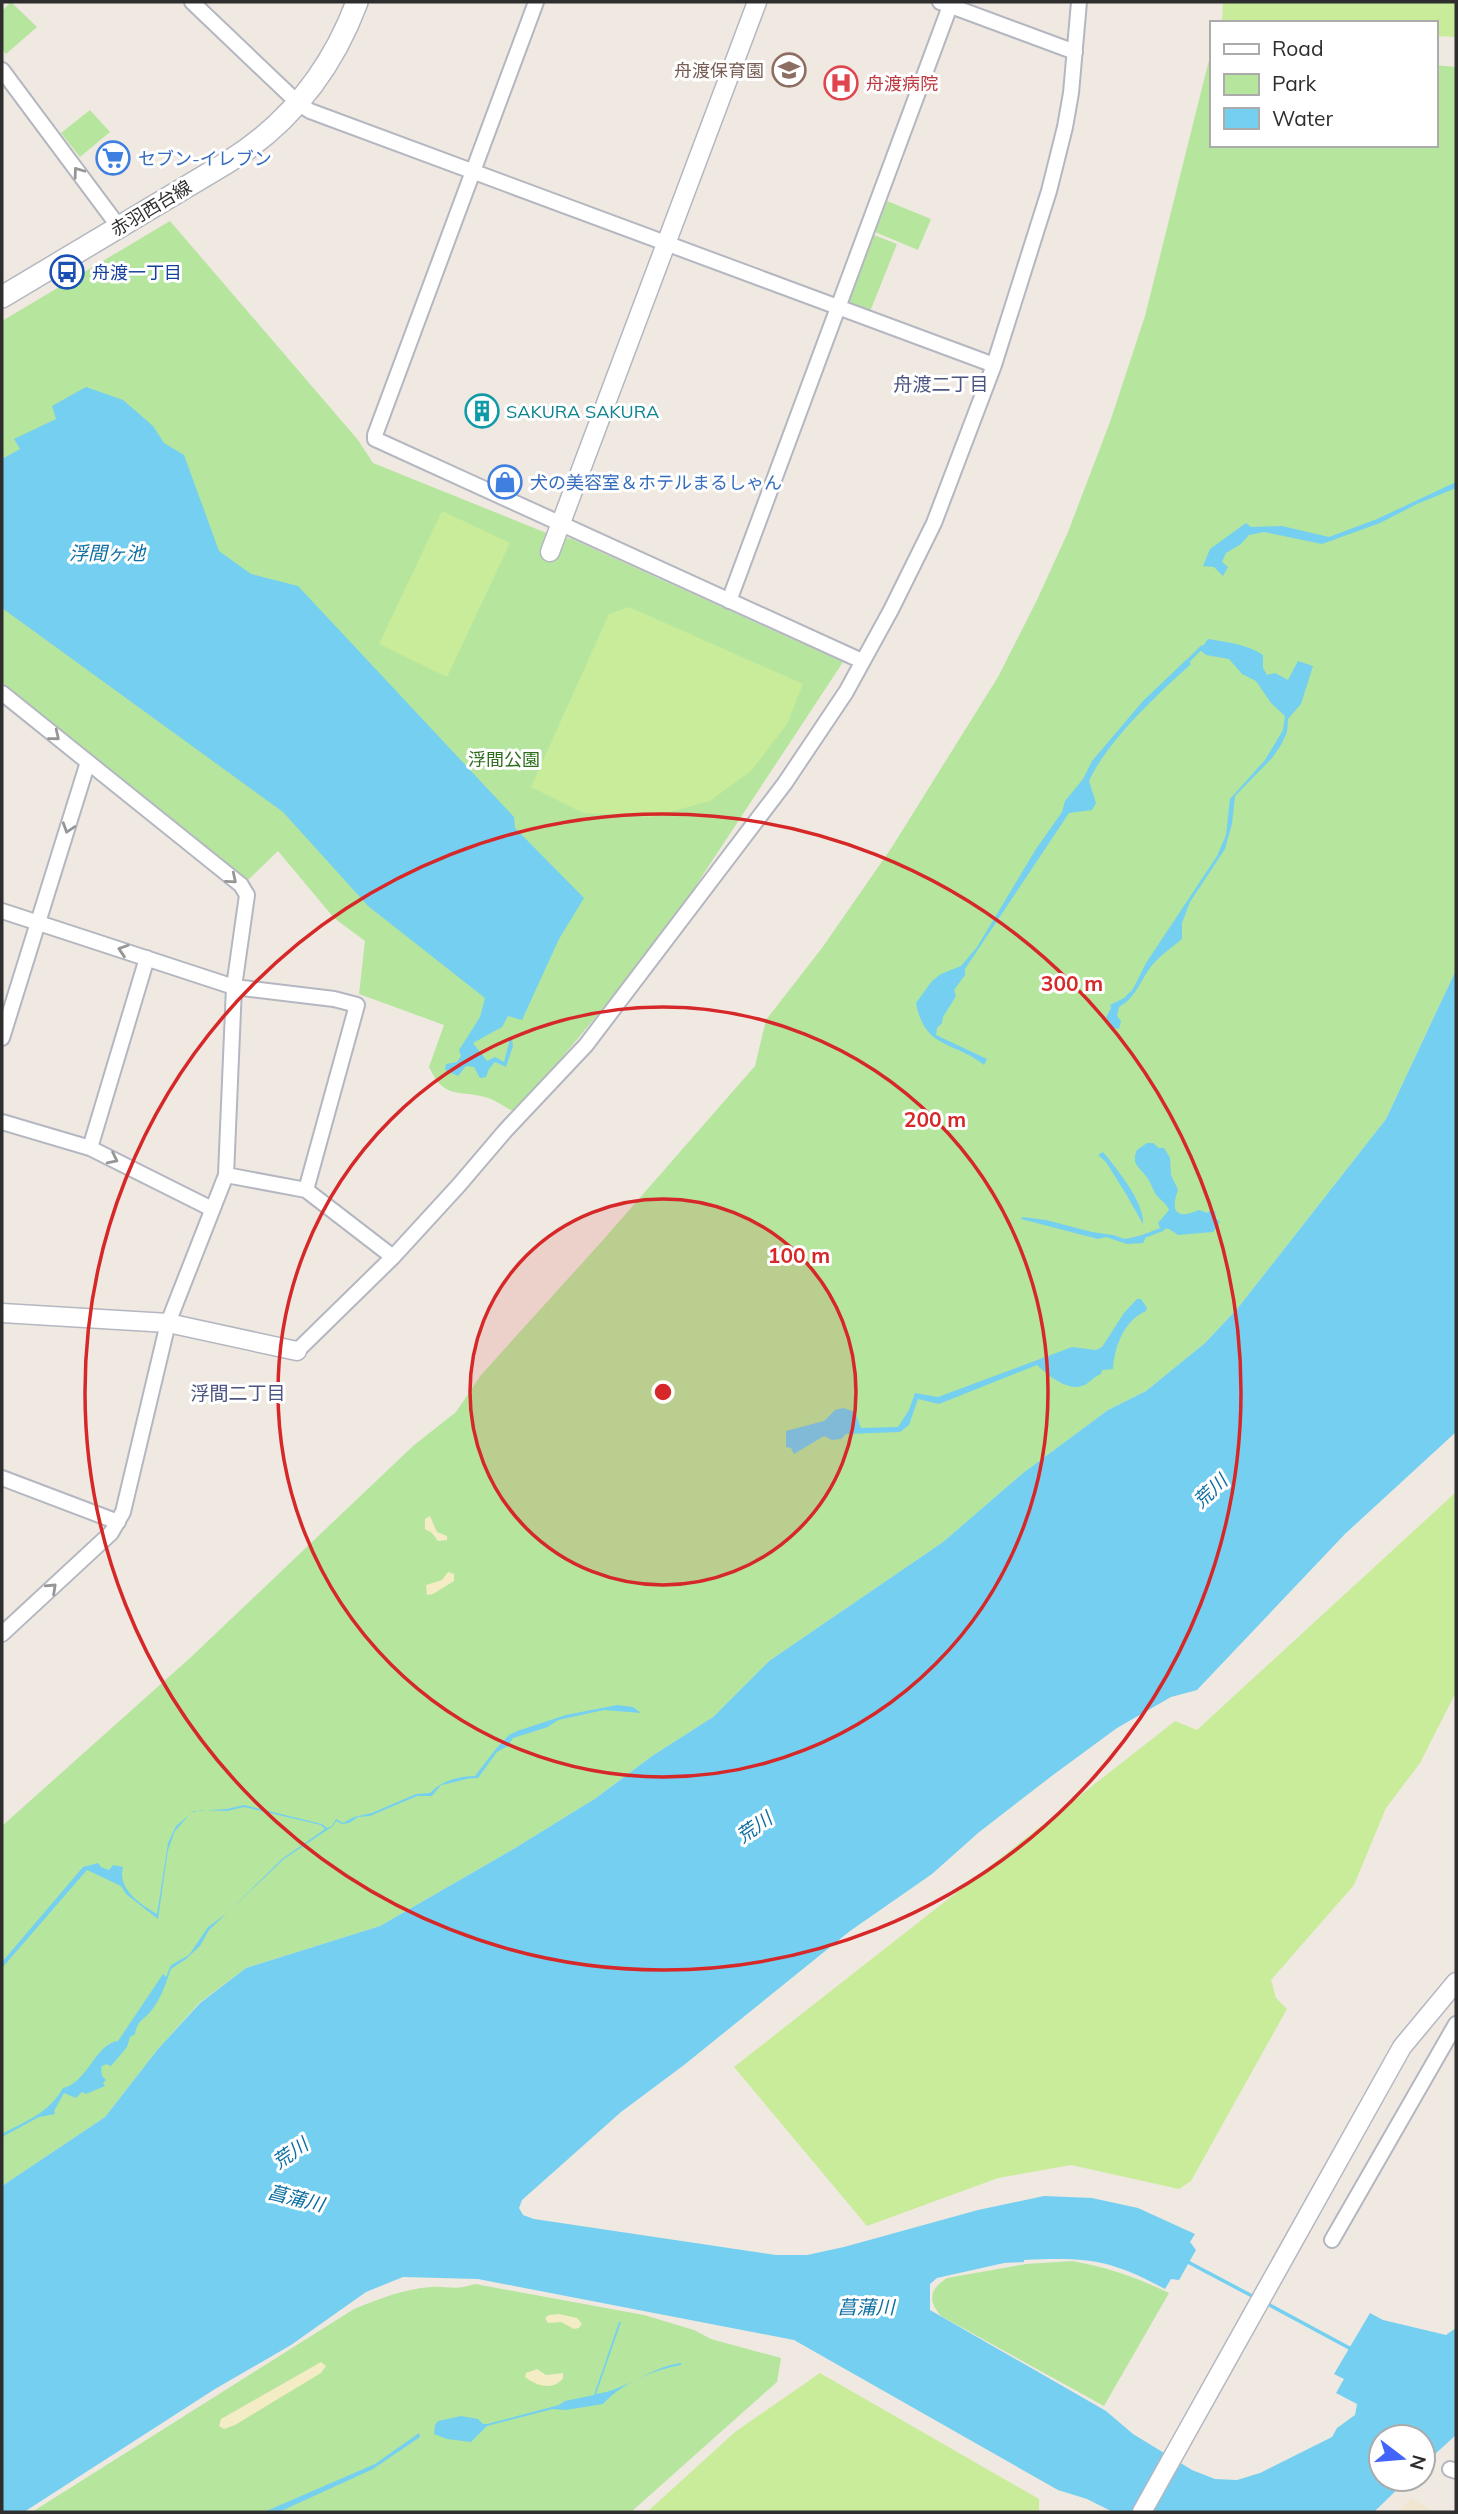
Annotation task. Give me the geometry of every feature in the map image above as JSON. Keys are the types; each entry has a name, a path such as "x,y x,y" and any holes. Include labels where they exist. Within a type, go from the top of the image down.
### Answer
{"main road":[{"name":"赤羽西台線","path":"2,297 244,153 273,130 299,103 336,51 357,2"}],"street":[{"path":"192,2 310,111 994,365"},
{"path":"536,2 375,439 862,661"},
{"path":"550,552 757,2"},
{"path":"2,1313 168,1323 297,1351 393,1257 586,1045 785,783 827,721 891,610 934,523 994,365 1049,191 1065,127 1079,2"},
{"path":"729,601 838,307 945,4 1075,52"},
{"path":"2,70 118,227"},
{"path":"2,694 241,885 247,895 234,987 226,1175 168,1323 123,1512 111,1533 2,1634"},
{"path":"2,1038 88,762"},
{"path":"2,911 234,987 334,999 357,1005 306,1190"},
{"path":"90,1148 147,958"},
{"path":"2,1122 90,1148 212,1209"},
{"path":"226,1175 306,1190 393,1257"},
{"path":"2,1478 118,1522"},
{"path":"1142,2512 1402,2047 1456,1982"},
{"path":"1332,2240 1456,2024"}],"shaded area":[{"path":"1411,2498 1435,2512 1397,2512"}],"green space":[{"path":"11,2 37,27 6,54 2,49 2,11"},
{"path":"1223,2 1456,2 1456,37 1437,36 1437,21 1222,21"},
{"path":"1210,56 1210,147 1437,147 1437,65 1456,67 1456,970 1386,1119 1237,1309 1205,1343 1146,1391 1108,1410 1023,1473 943,1542 769,1661 713,1717 652,1756 596,1798 380,1926 246,1968 199,2003 158,2049 105,2117 2,2186 2,1826 190,1658 413,1446 456,1412 481,1375 755,1066 766,1020 822,948 892,847 998,677 1068,532 1110,422 1145,316"},
{"path":"90,110 110,132 80,157 61,133"},
{"path":"887,201 931,219 918,250 875,232"},
{"name":"浮間公園","path":"170,221 358,440 373,463 549,534 572,539 843,662 662,937 516,1113 489,1098 452,1091 440,1084 429,1067 444,1025 359,994 365,941 334,918 278,851 247,881 2,682 2,321"},
{"path":"874,235 897,244 869,314 847,307"},
{"path":"442,511 510,543 447,677 379,644"},
{"path":"629,607 803,684 787,724 752,770 710,801 651,817 583,813 531,787 609,614"},
{"path":"1456,1492 1456,1692 1420,1763 1386,1808 1354,1885 1271,1980 1276,1998 1287,2009 1191,2181 1179,2189 1071,2165 998,2178 867,2226 734,2067 1175,1721 1197,1730"},
{"path":"1073,2261 1122,2274 1169,2293 1104,2406 941,2316 932,2300 937,2286 947,2278 1026,2264"},
{"path":"475,2284 644,2315 694,2330 711,2339 781,2358 777,2382 631,2512 32,2512 354,2309 411,2290 431,2287 456,2288"},
{"path":"820,2373 1039,2499 1039,2512 647,2512 735,2432"}],"sand":[{"path":"430,1516 437,1532 447,1536 447,1540 438,1541 425,1529 425,1519"},
{"path":"448,1572 454,1574 454,1581 427,1595 426,1585 442,1580"},
{"path":"559,2314 577,2318 582,2324 574,2329 561,2322 548,2323 545,2318"},
{"path":"321,2362 326,2366 321,2373 235,2425 224,2429 219,2426 221,2419"},
{"path":"537,2369 546,2375 563,2373 563,2378 555,2385 545,2386 525,2377 526,2373"}],"water":[{"name":"浮間ヶ池","path":"86,387 123,400 153,426 164,443 184,455 219,551 251,574 298,586 514,817 515,828 584,898 559,939 522,1020 508,1016 502,1027 473,1043 487,1061 495,1057 504,1062 512,1039 513,1046 506,1067 495,1062 486,1077 480,1078 474,1067 466,1066 458,1076 445,1070 446,1064 457,1062 461,1056 459,1050 480,1017 485,998 368,906 283,812 2,608 2,455 4,458 20,449 14,439 56,419 52,406"},
{"path":"1456,482 1456,488 1380,523 1322,544 1264,532 1249,535 1241,544 1226,553 1222,562 1228,567 1223,576 1214,567 1203,566 1210,549 1246,523 1251,527 1282,526 1329,537 1377,519"},
{"path":"1208,639 1257,651 1263,655 1263,668 1267,675 1275,673 1288,680 1298,661 1313,666 1301,704 1288,719 1287,732 1281,745 1235,796 1232,824 1225,849 1190,902 1182,923 1182,939 1153,964 1134,993 1119,1007 1119,1029 1113,1028 1106,1017 1110,1005 1124,998 1133,989 1146,963 1217,856 1226,835 1230,799 1265,760 1283,730 1285,716 1271,703 1256,681 1242,674 1229,659 1206,655 1200,650"},
{"path":"1187,659 1191,664 1134,719 1097,765 1089,781 1096,803 1092,810 1069,813 965,969 965,975 954,990 956,996 937,1028 936,1035 987,1059 984,1065 933,1037 920,1018 916,1003 932,981 961,966 977,947 1092,761 1143,701"},
{"path":"1456,970 1456,1432 1345,1534 1197,1690 1171,1697 1117,1728 1053,1775 978,1833 932,1874 850,1931 684,2065 621,2112 522,2200 519,2208 523,2215 534,2219 776,2255 807,2255 978,2210 1044,2196 1092,2198 1138,2208 1195,2234 1190,2242 1196,2250 1179,2280 1171,2279 1165,2289 1128,2271 1097,2262 1024,2260 937,2278 930,2284 930,2310 1106,2411 1133,2434 1192,2470 1215,2479 1237,2480 1260,2473 1332,2437 1337,2428 1355,2415 1357,2404 1336,2393 1344,2379 1334,2374 1370,2313 1383,2320 1446,2335 1456,2328 1456,2435 1437,2452 1437,2423 1367,2423 1367,2493 1394,2493 1374,2512 1113,2512 1087,2499 1058,2490 794,2340 478,2279 403,2277 366,2292 291,2345 215,2389 24,2512 2,2512 2,2186 105,2117 158,2049 200,2003 246,1968 380,1926 596,1798 652,1756 713,1717 769,1661 943,1542 1023,1473 1108,1410 1146,1391 1205,1343 1237,1309 1386,1119"},
{"path":"1147,1143 1164,1148 1170,1158 1171,1175 1178,1190 1175,1209 1181,1214 1199,1210 1208,1213 1210,1210 1215,1211 1220,1222 1213,1232 1178,1235 1169,1229 1160,1228 1158,1223 1169,1210 1137,1166 1135,1159 1137,1150"},
{"path":"1103,1152 1135,1196 1143,1224 1106,1162 1098,1155"},
{"path":"1022,1217 1125,1239 1143,1235 1145,1239 1143,1243 1127,1244 1106,1237 1098,1239 1021,1219"},
{"path":"1137,1299 1141,1299 1146,1311 1138,1315 1126,1328 1115,1352 1113,1369 1102,1370 1101,1374 1084,1385 1076,1387 1063,1384 1037,1365 939,1404 918,1399 909,1425 900,1432 846,1434 841,1439 832,1440 824,1436 794,1454 791,1448 786,1447 786,1431 824,1421 835,1410 844,1408 855,1412 861,1428 898,1427 909,1410 915,1393 938,1397 1072,1347 1096,1350 1102,1347 1124,1313"},
{"path":"617,1705 633,1707 641,1713 604,1710 558,1720 548,1727 513,1738 508,1746 497,1752 478,1778 441,1785 432,1796 417,1796 370,1816 358,1817 349,1823 342,1824 336,1821 333,1826 284,1859 228,1912 282,1859 325,1829 321,1825 244,1807 227,1811 207,1810 244,1805 322,1824 327,1828 332,1826 336,1819 343,1823 354,1817 372,1813 416,1794 430,1793 439,1785 451,1780 475,1776 509,1735 517,1731 566,1715"},
{"path":"189,1815 175,1831 168,1850 158,1919 126,1894 121,1886 87,1870 2,1968 2,1962 83,1867 98,1863 109,1870 113,1865 123,1867 123,1882 131,1895 157,1914 168,1843 176,1826"},
{"path":"227,1913 209,1930 200,1946 186,1959 171,1969 158,2001 139,2023 127,2047 111,2066 106,2064 101,2067 102,2076 106,2080 103,2083 105,2086 86,2094 82,2092 76,2098 64,2093 54,2111 55,2114 39,2117 2,2137 2,2134 44,2110 63,2088 79,2079 104,2048 118,2041 163,1974 166,1977 171,1965 189,1955 208,1927"},
{"path":"621,2322 596,2394 637,2379 603,2404 566,2410 553,2409 487,2426 471,2442 447,2439 434,2434 438,2421 461,2416 478,2419 487,2424 559,2405 565,2401 594,2395"},
{"path":"670,2365 681,2365 660,2370 642,2377"},
{"path":"419,2433 420,2437 373,2469 279,2512 264,2512 375,2464"}],"waterway":[{"path":"1185,664 1202,647"},
{"path":"1142,1237 1163,1229"},
{"path":"1186,2261 1254,2297"},
{"path":"1264,2302 1353,2350"}],"place":[{"name":"舟渡保育園","path":"789,70"},
{"name":"舟渡病院","path":"841,83"},
{"name":"セブン-イレブン","path":"113,158"},
{"name":"舟渡一丁目","path":"67,272"},
{"name":"SAKURA SAKURA","path":"482,411"},
{"name":"犬の美容室＆ホテルまるしゃん","path":"505,482"}],"district":[{"name":"舟渡二丁目","path":"941,384"},
{"name":"浮間二丁目","path":"238,1393"}],"water label":[{"name":"荒川","path":"1210,1491"},
{"name":"荒川","path":"754,1827"},
{"name":"荒川","path":"290,2153"},
{"name":"菖蒲川","path":"296,2198"},
{"name":"菖蒲川","path":"866,2307"}]}
